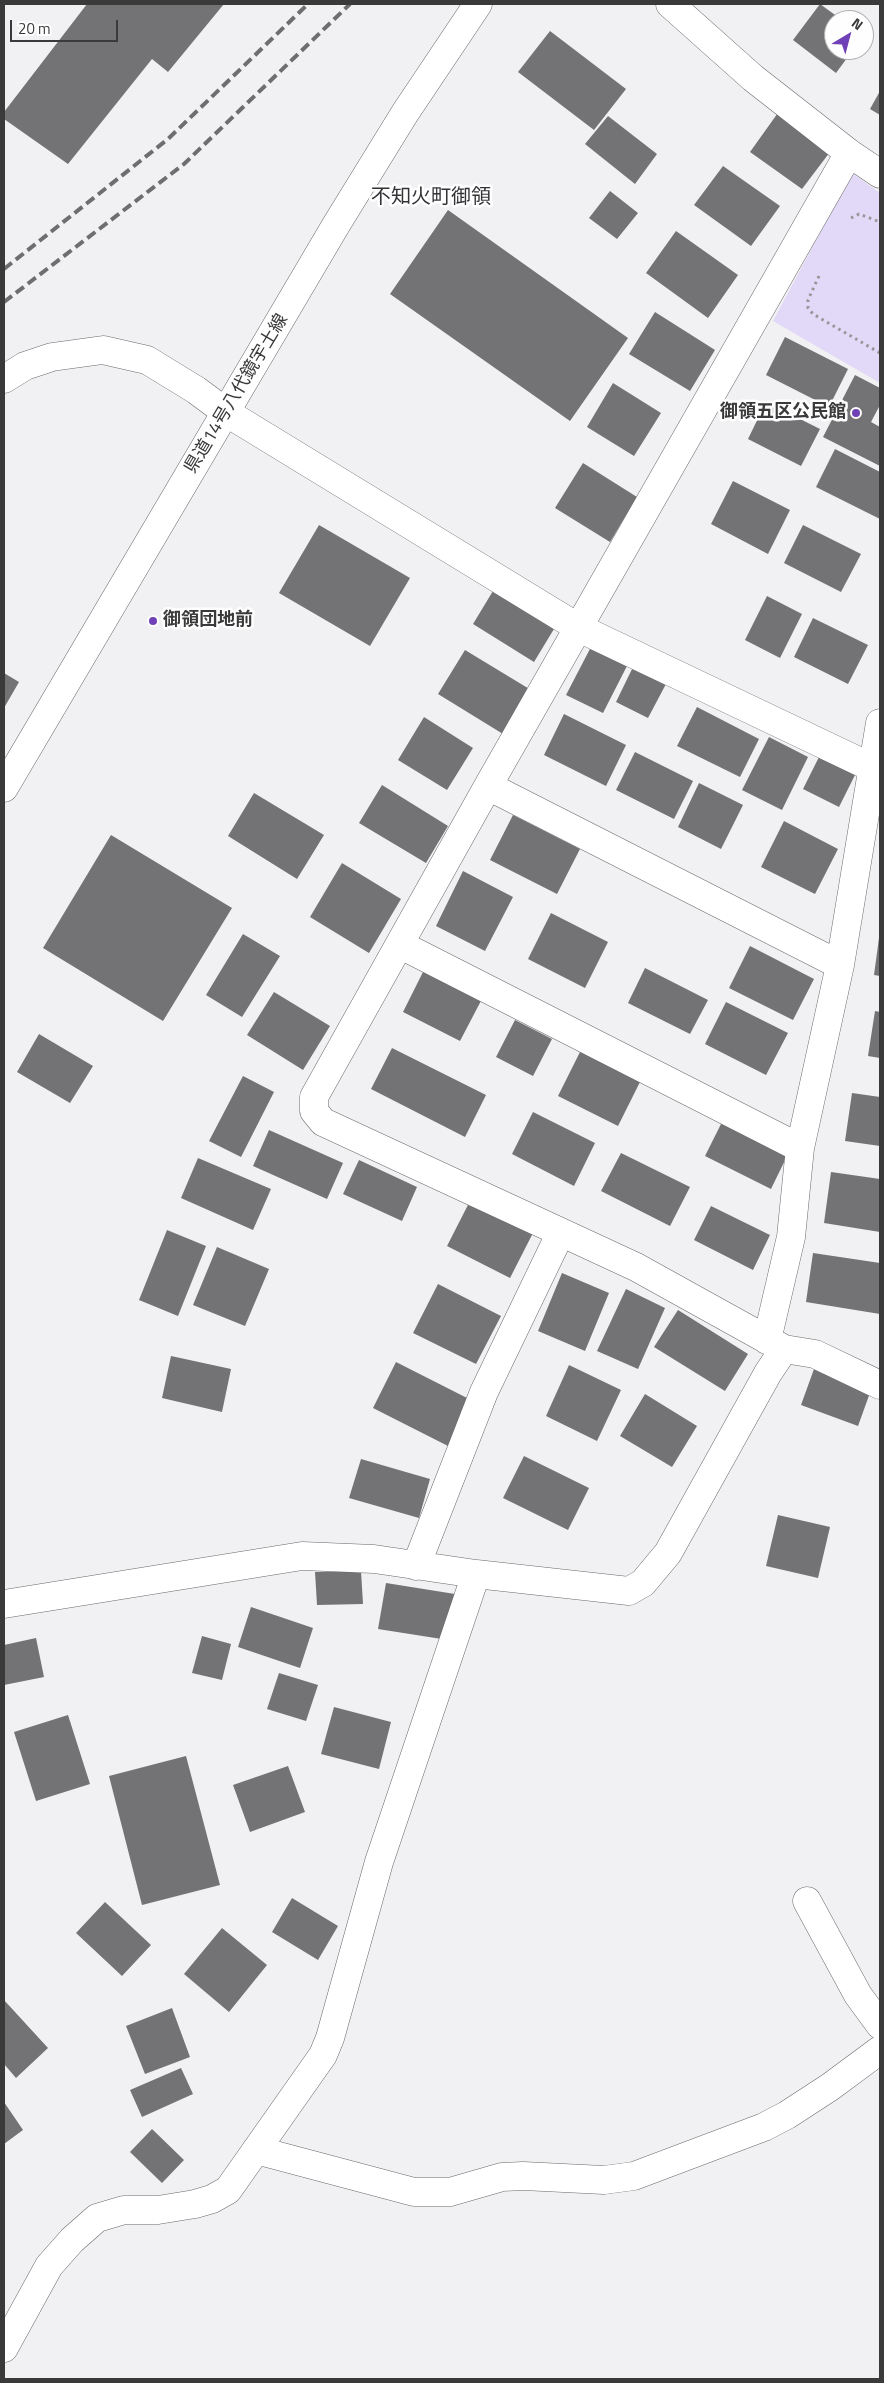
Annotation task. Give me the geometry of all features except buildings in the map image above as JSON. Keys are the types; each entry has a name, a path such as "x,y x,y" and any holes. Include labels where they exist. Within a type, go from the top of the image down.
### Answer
{"street":[{"path":"670,4 753,78 849,153 880,174"},
{"name":"県道14号八代鏡宇土線","path":"4,788 227,413 336,225 474,5"},
{"path":"849,153 632,531 314,1097 314,1111 324,1122 636,1267 775,1344 815,1354 880,1385"},
{"path":"4,379 24,366 52,356 104,350 147,360 196,390 227,413 579,628 873,768"},
{"path":"4,1604 302,1556 336,1556 620,1590 629,1590 643,1582 656,1571 668,1553 768,1373 775,1344 791,1237 800,1148 840,965 880,723"},
{"path":"488,786 840,965"},
{"path":"401,945 800,1148"},
{"path":"416,1566 484,1392 561,1232"},
{"path":"4,2348 49,2266 72,2240 97,2218 124,2210 158,2210 212,2199 228,2190 323,2055 330,2038 379,1862 476,1574"},
{"path":"807,1901 858,1995 880,2025"},
{"path":"256,2150 414,2192 450,2192 502,2177 523,2176 604,2180 624,2177 673,2162 710,2145 764,2127 787,2115 830,2087 880,2050"}],"path":[{"path":"846,226 851,218 858,214 880,222"},
{"path":"822,269 808,300 808,308 813,314 880,353"}],"shaded area":[{"path":"852,173 880,193 880,383 773,321"}],"railway":[{"path":"4,269 168,139 308,4"},
{"path":"4,302 184,164 350,4"}],"place":[{"name":"御領五区公民館","path":"856,413"},
{"name":"御領団地前","path":"153,621"}],"district":[{"name":"不知火町御領","path":"431,198"}]}
